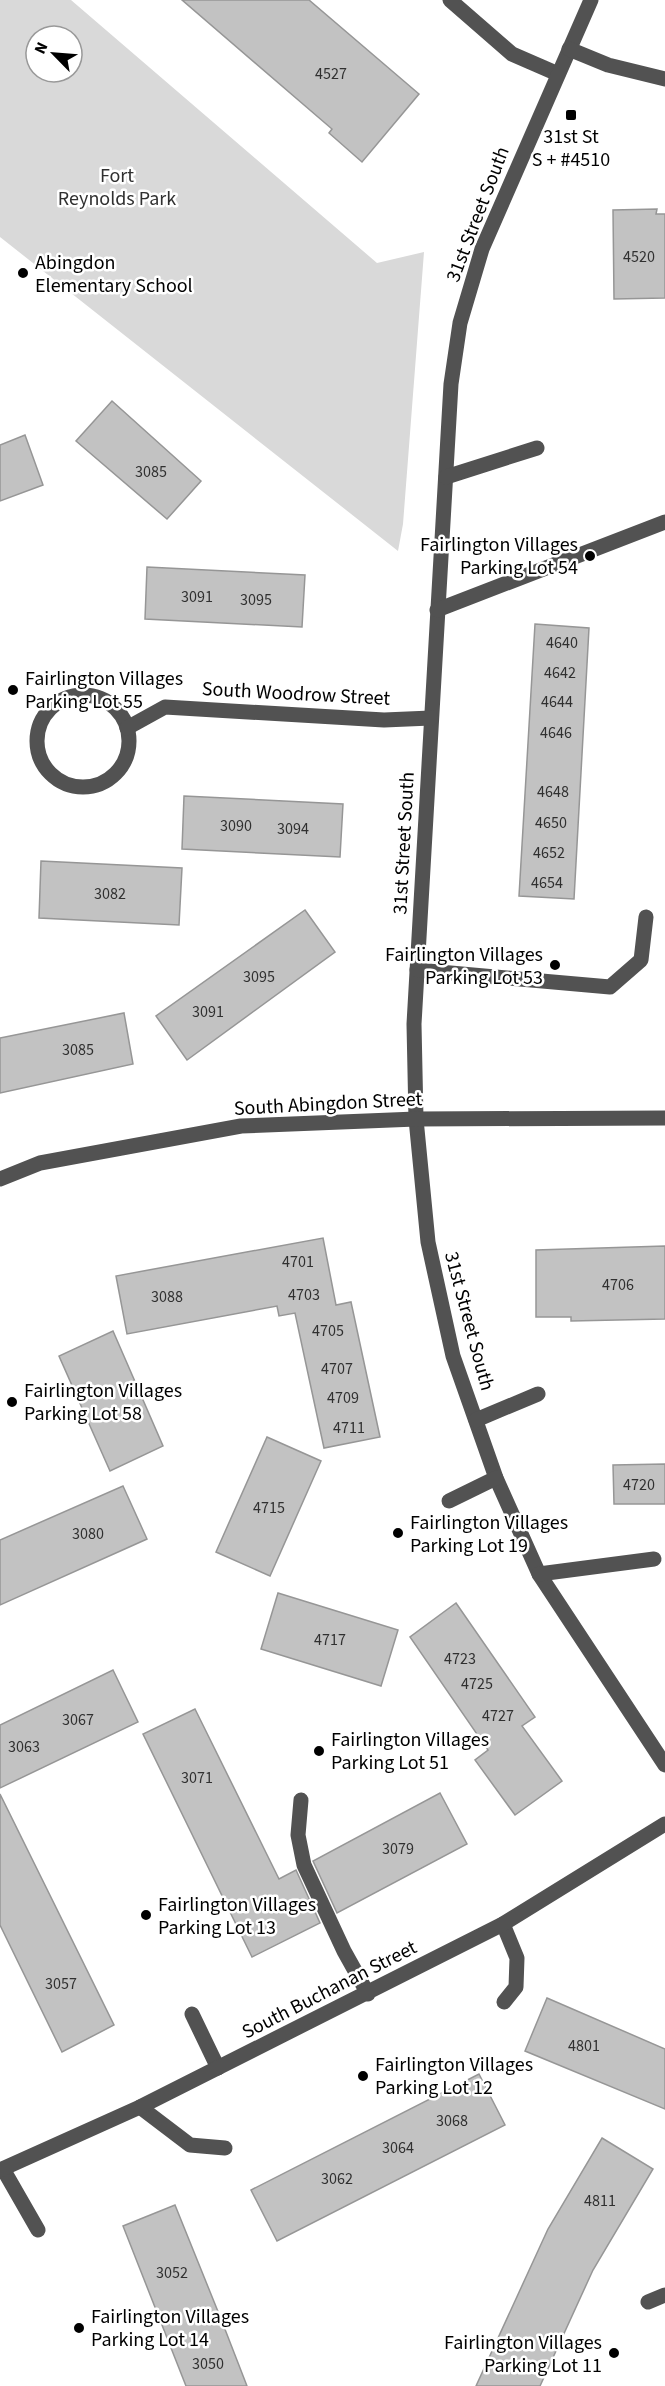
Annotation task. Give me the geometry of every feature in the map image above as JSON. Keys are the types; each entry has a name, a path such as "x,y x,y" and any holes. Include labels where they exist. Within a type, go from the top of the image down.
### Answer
{"street":[{"path":"450,0 513,54 558,74"},
{"name":"31st Street South","path":"591,0 482,249 460,323 451,384 414,1024 416,1119 428,1242 453,1356 496,1478 539,1574 665,1765"},
{"path":"569,49 608,65 665,80"},
{"path":"446,477 537,448"},
{"path":"437,610 665,522"},
{"path":"94,696 105,700 122,717 127,728 129,742 120,769 109,779 96,785 82,787 61,780 44,765 38,751 38,736 42,721 51,708 63,699 94,696"},
{"name":"South Woodrow Street","path":"127,728 165,707 384,720 431,718"},
{"path":"417,970 610,987 641,960 646,917"},
{"name":"South Abingdon Street","path":"0,1179 40,1163 241,1126 416,1119 665,1118"},
{"path":"476,1420 538,1394"},
{"path":"449,1501 496,1478"},
{"path":"539,1574 654,1559"},
{"path":"301,1800 298,1835 304,1865 344,1951 368,1994"},
{"name":"South Buchanan Street","path":"2,2170 141,2108 368,1994 502,1924 665,1824"},
{"path":"502,1924 517,1958 516,1987 504,2002"},
{"path":"192,2013 218,2068"},
{"path":"141,2108 190,2145 225,2148"},
{"path":"2,2170 38,2230"},
{"path":"648,2302 665,2295"}],"green space":[{"name":"Fort Reynolds Park","path":"0,0 71,0 377,263 424,252 403,524 398,551 0,237"}],"building":[{"path":"182,0 309,0 419,94 362,162 329,133 332,129"},
{"path":"657,209 656,214 665,214 665,298 614,299 613,210"},
{"path":"112,401 201,481 167,519 76,441"},
{"path":"25,435 43,485 0,501 0,445"},
{"path":"147,567 305,575 302,627 145,619"},
{"path":"535,624 589,628 574,899 519,896"},
{"path":"184,796 343,804 340,857 182,849"},
{"path":"41,861 182,868 179,925 39,918"},
{"path":"305,910 335,952 187,1060 156,1016"},
{"path":"124,1013 133,1064 0,1093 0,1038"},
{"path":"323,1238 336,1305 351,1302 380,1437 324,1448 295,1313 279,1316 277,1306 127,1334 116,1276"},
{"path":"665,1246 665,1319 571,1321 571,1317 536,1317 536,1250"},
{"path":"113,1331 163,1446 110,1471 59,1356"},
{"path":"267,1437 321,1461 270,1576 216,1552"},
{"path":"665,1464 665,1504 614,1504 613,1465"},
{"path":"123,1486 147,1539 0,1605 0,1540"},
{"path":"278,1593 398,1630 381,1686 261,1649"},
{"path":"456,1603 535,1717 522,1726 562,1781 515,1815 475,1760 488,1750 410,1637"},
{"path":"113,1670 138,1722 0,1788 0,1725"},
{"path":"195,1709 279,1879 296,1870 320,1923 252,1957 143,1734"},
{"path":"440,1793 467,1844 337,1913 313,1861"},
{"path":"0,1794 114,2025 62,2052 0,1925"},
{"path":"547,1998 665,2049 665,2109 525,2051"},
{"path":"479,2074 505,2125 277,2241 251,2190"},
{"path":"602,2138 653,2169 593,2270 540,2386 476,2386 548,2229"},
{"path":"175,2205 247,2386 186,2386 123,2226"}],"place":[{"name":"31st St S + #4510","path":"571,115"},
{"name":"Abingdon Elementary School","path":"23,273"},
{"name":"Fairlington Villages Parking Lot 54","path":"590,556"},
{"name":"Fairlington Villages Parking Lot 55","path":"13,690"},
{"name":"Fairlington Villages Parking Lot 53","path":"555,965"},
{"name":"Fairlington Villages Parking Lot 58","path":"12,1402"},
{"name":"Fairlington Villages Parking Lot 19","path":"398,1533"},
{"name":"Fairlington Villages Parking Lot 51","path":"319,1751"},
{"name":"Fairlington Villages Parking Lot 13","path":"146,1915"},
{"name":"Fairlington Villages Parking Lot 12","path":"363,2076"},
{"name":"Fairlington Villages Parking Lot 14","path":"79,2328"},
{"name":"Fairlington Villages Parking Lot 11","path":"614,2353"}]}
